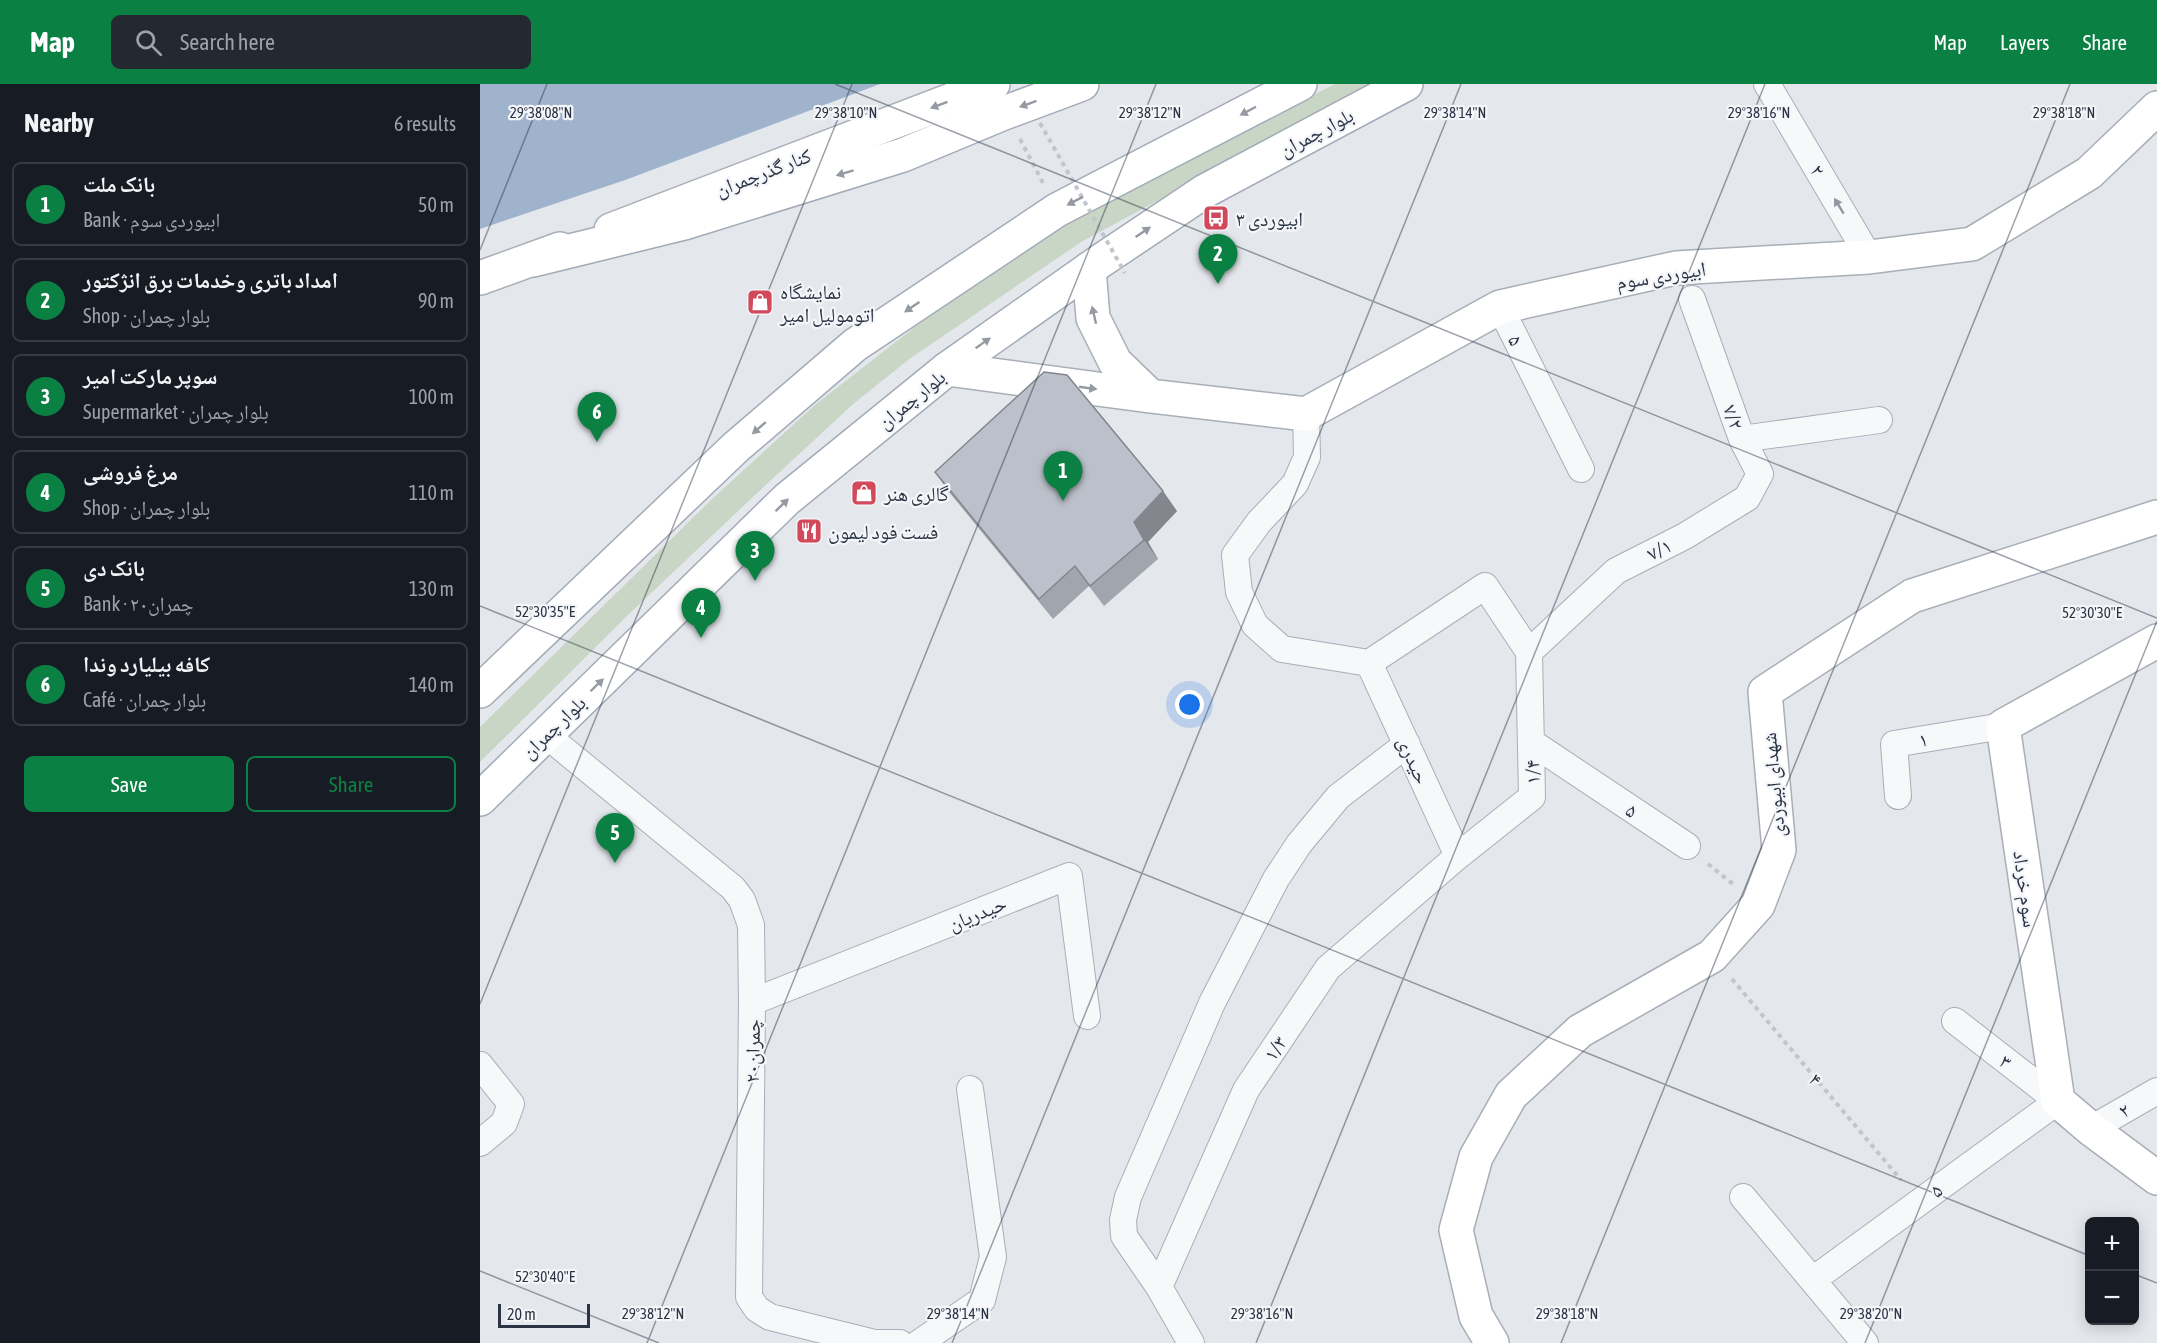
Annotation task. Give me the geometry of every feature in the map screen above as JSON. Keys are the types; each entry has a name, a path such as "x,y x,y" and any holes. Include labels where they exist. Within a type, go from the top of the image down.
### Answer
{"street":[{"path":"480,278 533,260 684,224 903,155 998,99 1082,84"},
{"path":"480,691 736,447 855,345 1057,210 1300,84"},
{"name":"بلوار چمران","path":"480,799 787,499 947,369 1205,191 1406,84"},
{"name":"۲","path":"1767,84 1869,256"},
{"name":"ابیوردی سوم","path":"1306,414 1500,307 1676,268 1869,256 1972,244 2089,174 2157,108"},
{"path":"1089,269 1094,318 1110,353 1115,362 1150,396"},
{"name":"۷/۲","path":"1692,298 1742,439 1879,420"},
{"name":"۵","path":"1500,307 1581,469"},
{"path":"947,369 1306,414 1307,457 1295,484 1259,522 1235,555 1239,592 1255,624 1282,649 1370,663 1485,586 1529,652"},
{"name":"۷/۱","path":"1529,652 1616,571 1685,536 1747,498 1760,474 1742,439"},
{"name":"شهدای ابیوردی","path":"1492,1343 1476,1316 1456,1230 1476,1157 1511,1095 1580,1031 1712,956 1758,904 1779,850 1765,692 1912,596 2157,517"},
{"path":"2003,726 2157,641"},
{"name":"۱/۴","path":"1458,856 1532,797 1529,652"},
{"name":"حیدری","path":"1370,663 1458,856"},
{"name":"۱","path":"1898,796 1894,744 2003,726"},
{"name":"سوم خرداد","path":"2003,726 2058,1101"},
{"name":"چمران۲۰","path":"546,735 733,888 742,900 751,925 749,1297 757,1309 770,1317 875,1342 900,1343"},
{"name":"۵","path":"1531,742 1687,846"},
{"path":"1191,1343 1159,1287 1124,1236 1123,1220 1128,1197 1203,1022 1262,906 1299,844 1338,797 1407,744"},
{"name":"۱/۳","path":"1159,1287 1246,1090 1328,968 1458,856"},
{"name":"حیدریان","path":"752,1002 1069,876 1087,1017"},
{"name":"۳","path":"1955,1021 2058,1101"},
{"path":"480,1065 511,1104 504,1123 480,1143"},
{"path":"919,1343 982,1300 993,1257 970,1089"},
{"name":"۲","path":"2091,1129 2157,1091"},
{"path":"2058,1101 2091,1129 2157,1178"},
{"name":"۵","path":"1814,1279 2058,1101"},
{"path":"1743,1197 1814,1279 1865,1343"}],"path":[{"path":"998,99 1057,210"},
{"path":"1040,123 1125,273"},
{"path":"1687,846 1758,904"},
{"name":"۴","path":"1712,956 1920,1202"}],"green space":[{"path":"1335,84 1379,84 1081,242 908,360 852,405 755,495 630,613 480,762 480,727 711,500 816,404 978,278 1111,198"}],"water":[{"path":"480,84 880,84 628,179 480,229"}],"building":[{"path":"1044,372 1067,375 1163,491 1134,522 1144,540 1090,586 1075,566 1039,599 935,472"}],"place":[{"name":"ابیوردی ۳","path":"1216,218"},
{"name":"امداد باتری وخدمات برق انژکتور","path":"1218,284"},
{"name":"نمایشگاه اتومولیل امیر","path":"760,302"},
{"name":"کافه بیلیارد وندا","path":"597,442"},
{"name":"گالری هنر","path":"864,493"},
{"name":"بانک ملت","path":"1063,501"},
{"name":"فست فود لیمون","path":"809,531"},
{"name":"سوپر مارکت امیر","path":"755,581"},
{"name":"مرغ فروشی","path":"701,638"},
{"name":"بانک دی","path":"615,863"}]}
